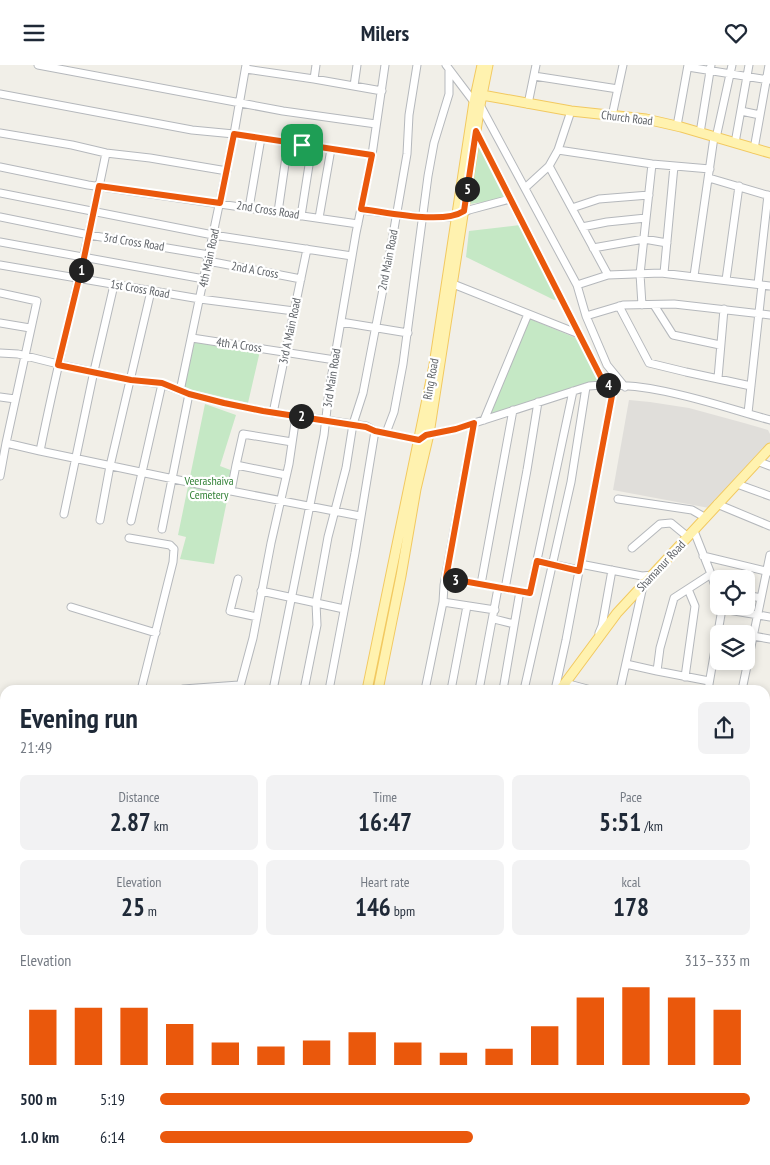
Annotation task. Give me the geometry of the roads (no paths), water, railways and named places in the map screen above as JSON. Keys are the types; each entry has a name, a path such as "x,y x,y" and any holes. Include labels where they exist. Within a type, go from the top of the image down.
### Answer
{"main road":[{"name":"Ring Road","path":"368,685 434,365 456,217 477,104 482,65"},
{"name":"Ring Road","path":"379,685 401,577 416,489 429,435 476,131 477,104 482,95 488,65"},
{"name":"Church Road","path":"482,95 528,105 646,119 770,153"},
{"name":"Shamanur Road","path":"563,685 617,613 770,448"}],"street":[{"path":"38,65 57,67 240,103 376,124"},
{"path":"84,73 86,65"},
{"path":"314,79 316,65"},
{"path":"354,86 357,65"},
{"name":"3rd Main Road","path":"274,685 324,435 352,256 372,155 385,65"},
{"name":"2nd Main Road","path":"305,685 317,625 316,603 328,537 346,467 353,424 363,393 396,213 406,154 417,65"},
{"path":"528,105 536,65"},
{"path":"612,116 623,65"},
{"path":"694,276 715,137 732,65"},
{"path":"735,143 749,65"},
{"path":"754,149 768,80 768,65"},
{"path":"677,126 688,66 710,68 730,74 768,80"},
{"path":"246,67 382,91"},
{"name":"4th Main Road","path":"180,391 214,235 246,67"},
{"path":"447,67 477,104 525,188 577,285 586,316 607,365 625,387"},
{"path":"386,433 394,412 408,333 422,217 434,143 449,94 447,67"},
{"path":"700,133 710,68"},
{"path":"534,76 618,89"},
{"path":"0,94 192,130 234,134 372,155"},
{"path":"525,188 549,166 558,150 571,111"},
{"path":"741,111 760,115"},
{"path":"476,131 605,385"},
{"path":"0,133 72,145 106,153 150,158 227,171"},
{"path":"249,207 261,139"},
{"path":"278,212 288,143"},
{"path":"301,215 312,146"},
{"path":"319,218 331,149"},
{"path":"558,150 652,164 710,169"},
{"path":"40,451 106,153"},
{"path":"642,305 640,274 652,164"},
{"path":"549,166 608,275"},
{"path":"664,273 674,166"},
{"name":"2nd Cross Road","path":"0,167 99,186 358,224"},
{"path":"709,178 769,195 748,413"},
{"path":"726,280 738,186"},
{"path":"0,193 214,235 352,256"},
{"path":"572,208 598,199 649,195"},
{"path":"361,209 422,217 456,217 464,211 510,199"},
{"name":"3rd Cross Road","path":"0,217 209,258"},
{"path":"582,227 646,218"},
{"path":"593,248 644,239 667,243"},
{"path":"0,242 204,279"},
{"name":"3rd A Main Road","path":"273,413 307,249"},
{"name":"2nd A Cross","path":"209,258 301,279"},
{"name":"1st Cross Road","path":"0,265 200,299 294,311"},
{"path":"577,285 608,275 664,273 770,286"},
{"path":"453,284 579,335"},
{"path":"64,513 114,285"},
{"path":"100,520 110,466 151,291"},
{"path":"0,293 36,301 0,477"},
{"path":"586,316 619,306 674,304 770,315"},
{"path":"654,305 673,335 720,345"},
{"path":"619,306 649,363 751,385"},
{"path":"718,378 724,309"},
{"path":"484,420 528,314"},
{"path":"341,322 408,333"},
{"path":"0,323 30,328"},
{"name":"4th A Cross","path":"192,338 335,360"},
{"path":"0,353 25,356 131,380 162,383 189,394 224,403 273,413 353,424 375,431 419,440 426,435 474,423 586,387 605,385 646,389 701,399 770,421"},
{"path":"131,521 162,383"},
{"path":"556,685 614,385"},
{"path":"525,685 570,483 586,387"},
{"path":"446,578 530,593 573,391"},
{"path":"162,529 189,394"},
{"path":"0,397 15,399"},
{"path":"480,685 527,470 538,402"},
{"path":"481,584 513,410"},
{"path":"240,685 253,639 296,415"},
{"path":"426,685 443,602 474,423"},
{"path":"330,685 375,431"},
{"path":"231,491 243,434 292,442"},
{"path":"6,443 76,460 360,516"},
{"path":"757,461 770,466"},
{"path":"236,465 286,475"},
{"path":"737,484 770,496"},
{"path":"618,499 692,510 706,517"},
{"path":"717,504 770,525"},
{"path":"632,548 660,524 671,523 691,534 710,572"},
{"path":"129,538 170,545 174,549 173,562 143,685"},
{"path":"755,625 770,555"},
{"path":"703,556 768,571"},
{"path":"537,561 612,570 642,576 653,575"},
{"path":"595,643 602,626 612,570"},
{"path":"657,671 660,648 674,598 710,575"},
{"path":"238,579 230,611 257,617"},
{"path":"621,685 642,586"},
{"path":"685,677 695,606 688,589"},
{"path":"262,591 344,609"},
{"path":"504,685 520,591"},
{"path":"755,597 761,598"},
{"path":"443,602 495,610"},
{"path":"451,685 467,606"},
{"path":"71,607 156,633"},
{"path":"757,614 770,617"},
{"path":"709,685 721,615"},
{"path":"494,619 514,624"},
{"path":"755,636 770,639"},
{"path":"626,664 709,681"},
{"path":"743,685 746,670"}],"park label":[{"name":"Veerashaiva Cemetery","path":"209,488"}]}
